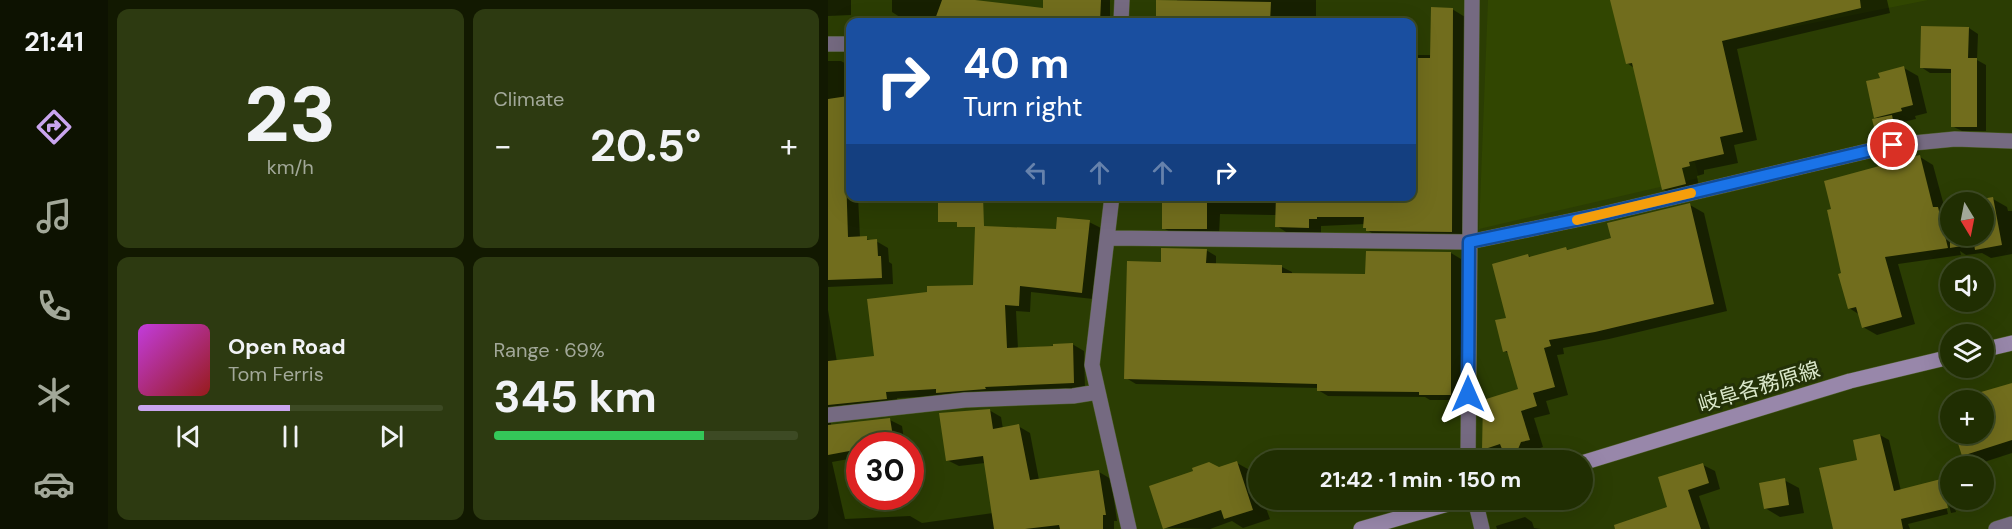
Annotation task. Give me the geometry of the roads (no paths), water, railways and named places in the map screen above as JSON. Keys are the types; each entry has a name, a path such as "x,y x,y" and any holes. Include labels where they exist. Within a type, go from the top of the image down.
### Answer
{"main road":[{"path":"1994,347 2012,343"},
{"name":"岐阜各務原線","path":"1593,460 1850,381 1940,359"},
{"path":"1361,529 1427,510"}],"street":[{"path":"1121,18 1122,0"},
{"path":"1468,450 1472,0"},
{"path":"828,44 846,44"},
{"path":"1108,238 1469,242 1599,215 1893,145 1955,139 2012,141"},
{"path":"1112,201 1092,365 1129,529"},
{"path":"828,415 965,400 1073,396 1098,392"},
{"path":"1477,510 1482,529"},
{"path":"1996,529 2012,524"}]}
